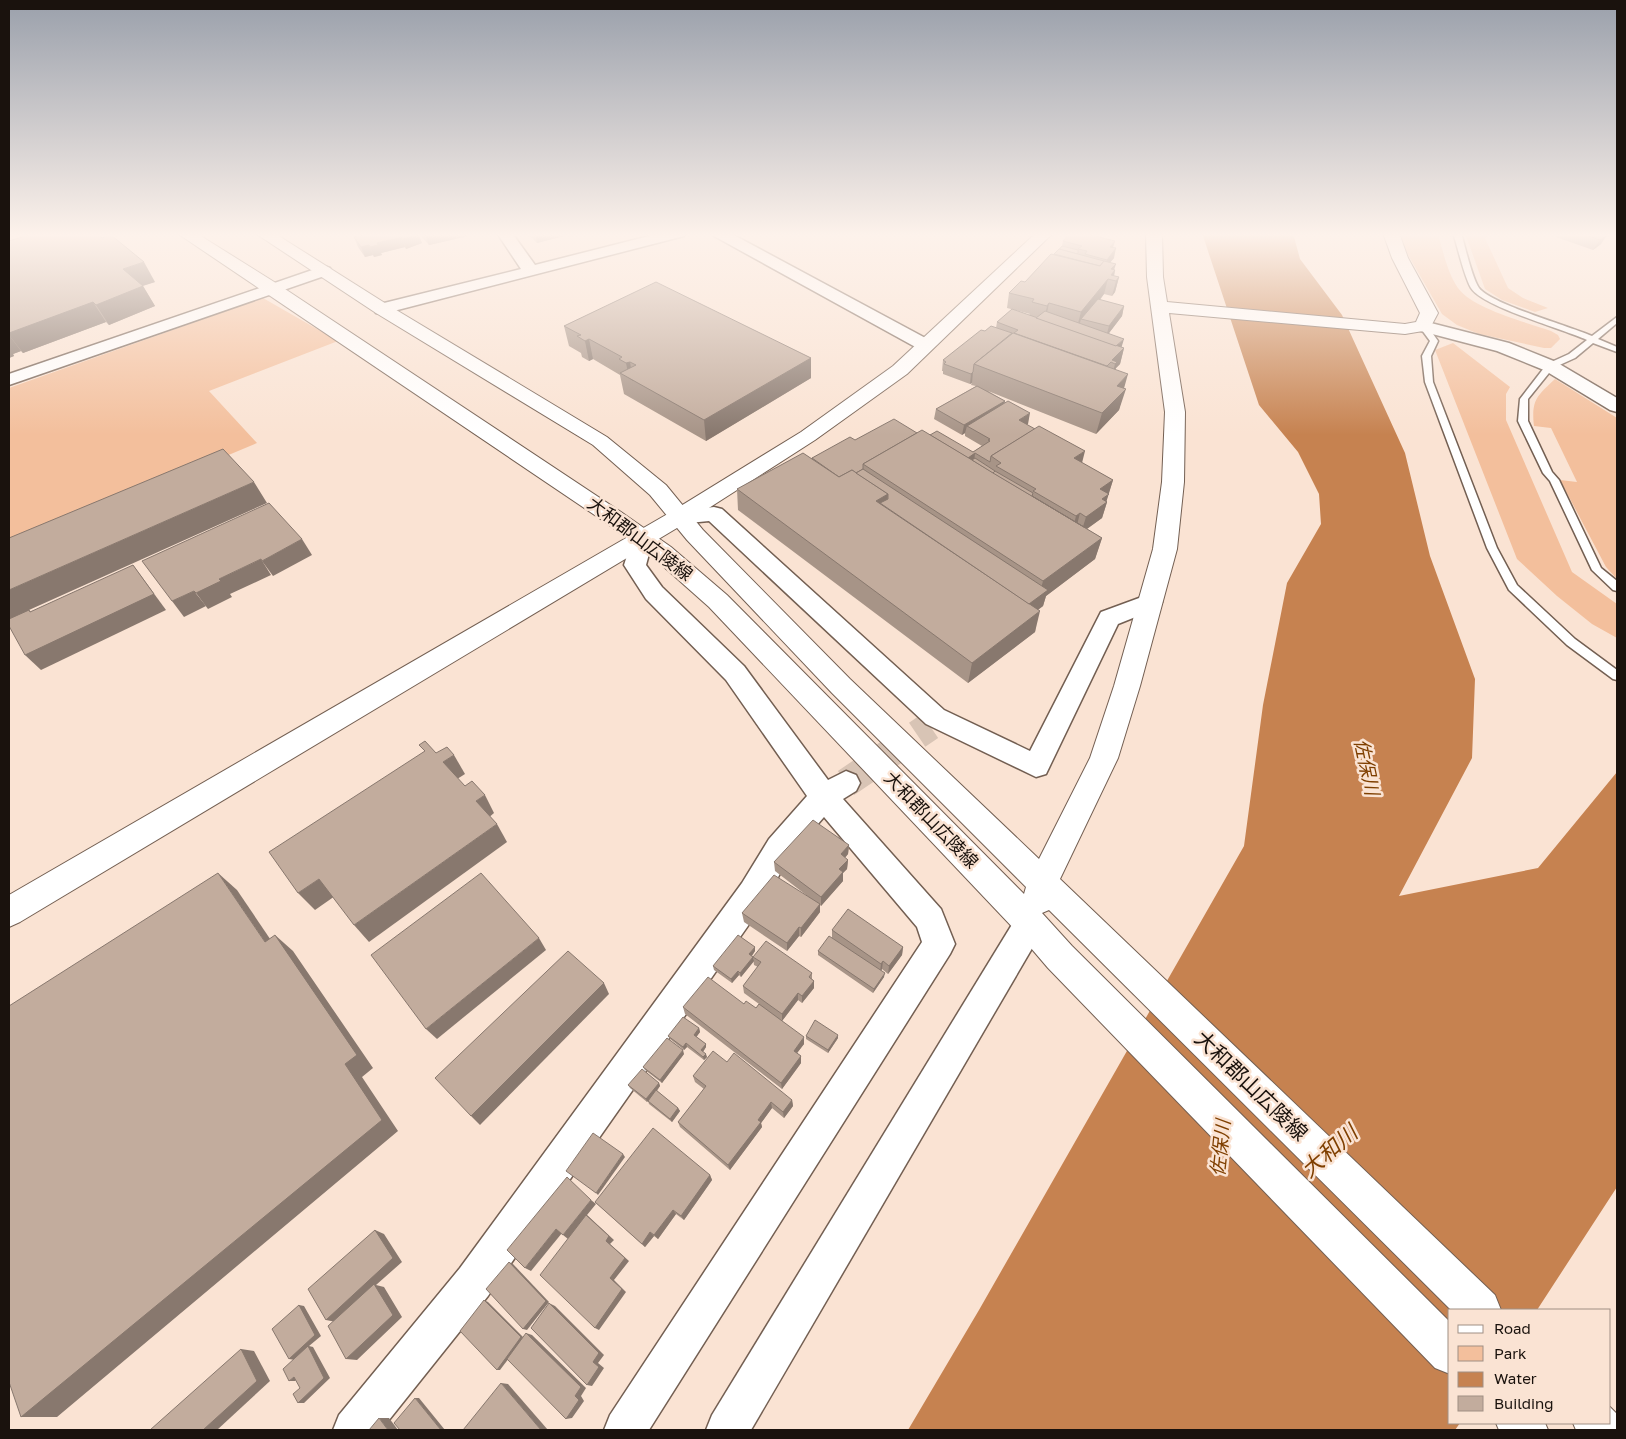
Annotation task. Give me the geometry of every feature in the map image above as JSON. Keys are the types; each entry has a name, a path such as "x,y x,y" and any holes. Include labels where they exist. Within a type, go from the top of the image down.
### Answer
{"main road":[{"name":"大和郡山広陵線","path":"289,300 545,470 663,553 718,601 1030,923 1060,957 1448,1351"},
{"name":"大和郡山広陵線","path":"368,300 600,441 658,490 679,517 841,686 1479,1309"},
{"path":"9,912 679,517 808,436 900,370 973,300"},
{"path":"1030,923 1043,882 1104,758 1127,686 1165,549 1173,482 1175,412 1160,300"},
{"path":"1161,306 1405,329 1422,326 1429,313 1422,300"}],"street":[{"path":"9,380 240,300"},
{"path":"382,309 417,300"},
{"path":"843,300 925,345"},
{"path":"1422,326 1503,347 1550,366 1617,406"},
{"path":"679,517 714,514 933,721 1036,766 1109,618 1150,602"},
{"path":"625,1430 939,944 930,918 835,790 735,673 654,592 635,565 642,539"},
{"path":"354,1430 474,1282 753,893 778,848 835,790"},
{"path":"727,1430 1030,923"}],"lane":[{"path":"1492,300 1617,350"},
{"path":"1617,319 1572,356 1550,366 1524,399 1523,421 1548,473 1554,480 1596,570 1617,587"},
{"path":"1422,326 1434,341 1427,349 1424,359 1429,382 1492,548 1500,564 1513,586 1542,616 1570,642 1617,676"}],"green space":[{"path":"257,300 267,300 338,341 209,391 257,443 9,547 9,388"},
{"path":"1434,300 1472,300 1501,314 1551,331 1558,335 1560,339 1551,348 1544,348 1479,334 1457,325 1442,314"},
{"path":"1502,300 1528,300 1548,308 1535,312"},
{"path":"1453,343 1510,387 1506,394 1506,420 1572,572 1617,604 1617,638 1592,624 1557,596 1517,559 1435,350"},
{"path":"1555,379 1617,418 1617,579 1606,567 1560,480 1577,482 1551,428 1534,426 1533,410 1537,399"}],"water":[{"path":"1224,300 1331,300 1342,315 1405,453 1430,556 1475,679 1472,758 1399,896 1538,868 1617,772 1617,1187 1538,1309 1448,1309 1448,1424 1459,1424 1455,1430 908,1430 979,1310 1244,846 1263,705 1287,583 1321,524 1319,494 1298,452 1259,405"}],"building":[{"path":"9,300 108,300 96,305 93,302 9,333"},
{"path":"618,300 693,300 811,358 704,420 620,373 636,365 630,362 626,363 619,359 622,357 589,339 585,341 577,336 581,335 564,326"},
{"path":"1033,300 1091,300 1081,312 1049,303 1047,306 1032,302"},
{"path":"1097,300 1124,306 1109,326 1081,319"},
{"path":"1012,309 1124,348 1112,360 1117,362 1115,364 1111,362 1107,366 1014,333 1018,330 997,322"},
{"path":"1045,311 1124,339 1116,346 1036,318"},
{"path":"991,326 1012,333 974,364 971,374 944,364 946,362 943,360 981,330 985,331"},
{"path":"1013,333 1128,374 1117,386 1126,389 1102,413 974,364"},
{"path":"977,386 1005,401 964,425 936,409"},
{"path":"1008,401 1030,413 1019,420 1035,429 991,456 990,462 975,453 968,458 930,435 937,431 973,452 990,441 988,440 990,439 967,426"},
{"path":"894,419 917,433 863,464 863,469 856,473 852,470 839,477 812,458 850,437 855,440"},
{"path":"1039,426 1085,451 1074,458 1113,480 1100,489 1109,494 1102,499 1107,502 1086,517 1080,513 1076,516 1033,491 1036,489 996,466 1001,463 991,456"},
{"path":"922,430 1102,538 1043,581 863,464"},
{"path":"223,449 254,482 9,590 9,538"},
{"path":"803,453 839,477 852,470 888,494 876,501 1040,611 972,663 737,489"},
{"path":"975,458 995,471 993,473 972,460"},
{"path":"863,469 1048,590 1029,604 880,503 888,499 888,494 856,473"},
{"path":"995,471 1033,493 1032,496 1084,527 993,473"},
{"path":"269,503 302,539 262,561 261,559 219,579 221,581 196,593 194,591 172,601 142,561"},
{"path":"133,565 154,594 25,655 9,626 9,619 29,610 30,612"},
{"path":"425,741 436,753 447,747 454,755 443,762 465,786 472,781 485,795 476,801 497,824 354,925 319,879 298,893 269,852 425,751 419,745"},
{"path":"813,820 849,845 841,854 848,860 839,869 843,872 821,897 774,862"},
{"path":"218,873 265,942 275,935 357,1055 345,1064 382,1120 21,1417 9,1382 9,1006"},
{"path":"481,873 539,938 426,1029 371,955"},
{"path":"774,875 820,904 787,943 742,913"},
{"path":"848,909 903,947 889,966 883,961 881,964 832,930"},
{"path":"738,935 755,947 749,954 753,957 740,973 738,971 731,979 713,966"},
{"path":"829,936 885,973 874,989 818,951"},
{"path":"766,941 812,973 809,977 814,981 802,996 798,993 782,1014 743,986 761,962 753,957"},
{"path":"568,951 604,983 471,1116 435,1078"},
{"path":"708,977 744,1004 746,1001 756,1008 759,1004 804,1037 794,1051 801,1056 781,1083 683,1007"},
{"path":"683,1017 699,1028 694,1035 706,1044 701,1050 706,1054 703,1057 686,1043 683,1047 668,1036"},
{"path":"815,1020 838,1035 828,1050 806,1036"},
{"path":"667,1038 683,1050 660,1080 643,1067"},
{"path":"713,1051 727,1062 734,1053 792,1100 783,1112 771,1102 758,1120 761,1122 728,1165 678,1122 706,1086 693,1076"},
{"path":"642,1069 659,1083 646,1099 628,1085"},
{"path":"656,1090 678,1108 670,1119 648,1101"},
{"path":"653,1128 710,1175 681,1216 673,1210 654,1235 650,1232 642,1244 595,1202"},
{"path":"593,1133 623,1154 596,1193 566,1171"},
{"path":"567,1177 591,1200 563,1235 556,1229 525,1268 507,1250"},
{"path":"586,1215 609,1236 606,1241 625,1258 610,1278 622,1289 595,1328 540,1275"},
{"path":"375,1230 393,1258 326,1320 308,1289"},
{"path":"509,1262 546,1301 523,1329 486,1289"},
{"path":"374,1284 393,1315 346,1359 328,1326"},
{"path":"484,1300 521,1337 497,1370 460,1331"},
{"path":"549,1303 599,1353 593,1362 599,1367 587,1385 531,1328"},
{"path":"299,1305 315,1335 289,1359 272,1329"},
{"path":"526,1333 581,1387 575,1396 579,1400 566,1419 507,1359"},
{"path":"308,1346 324,1378 298,1403 293,1394 300,1388 294,1377 289,1381 283,1369"},
{"path":"241,1349 257,1381 203,1430 150,1430"},
{"path":"501,1383 541,1430 463,1430"},
{"path":"415,1398 441,1430 400,1430 394,1423"},
{"path":"379,1418 388,1430 369,1430"}],"tunnel":[{"path":"846,783 930,726"}],"water label":[{"name":"佐保川","path":"1367,767"},
{"name":"佐保川","path":"1220,1148"},
{"name":"大和川","path":"1329,1151"}]}
